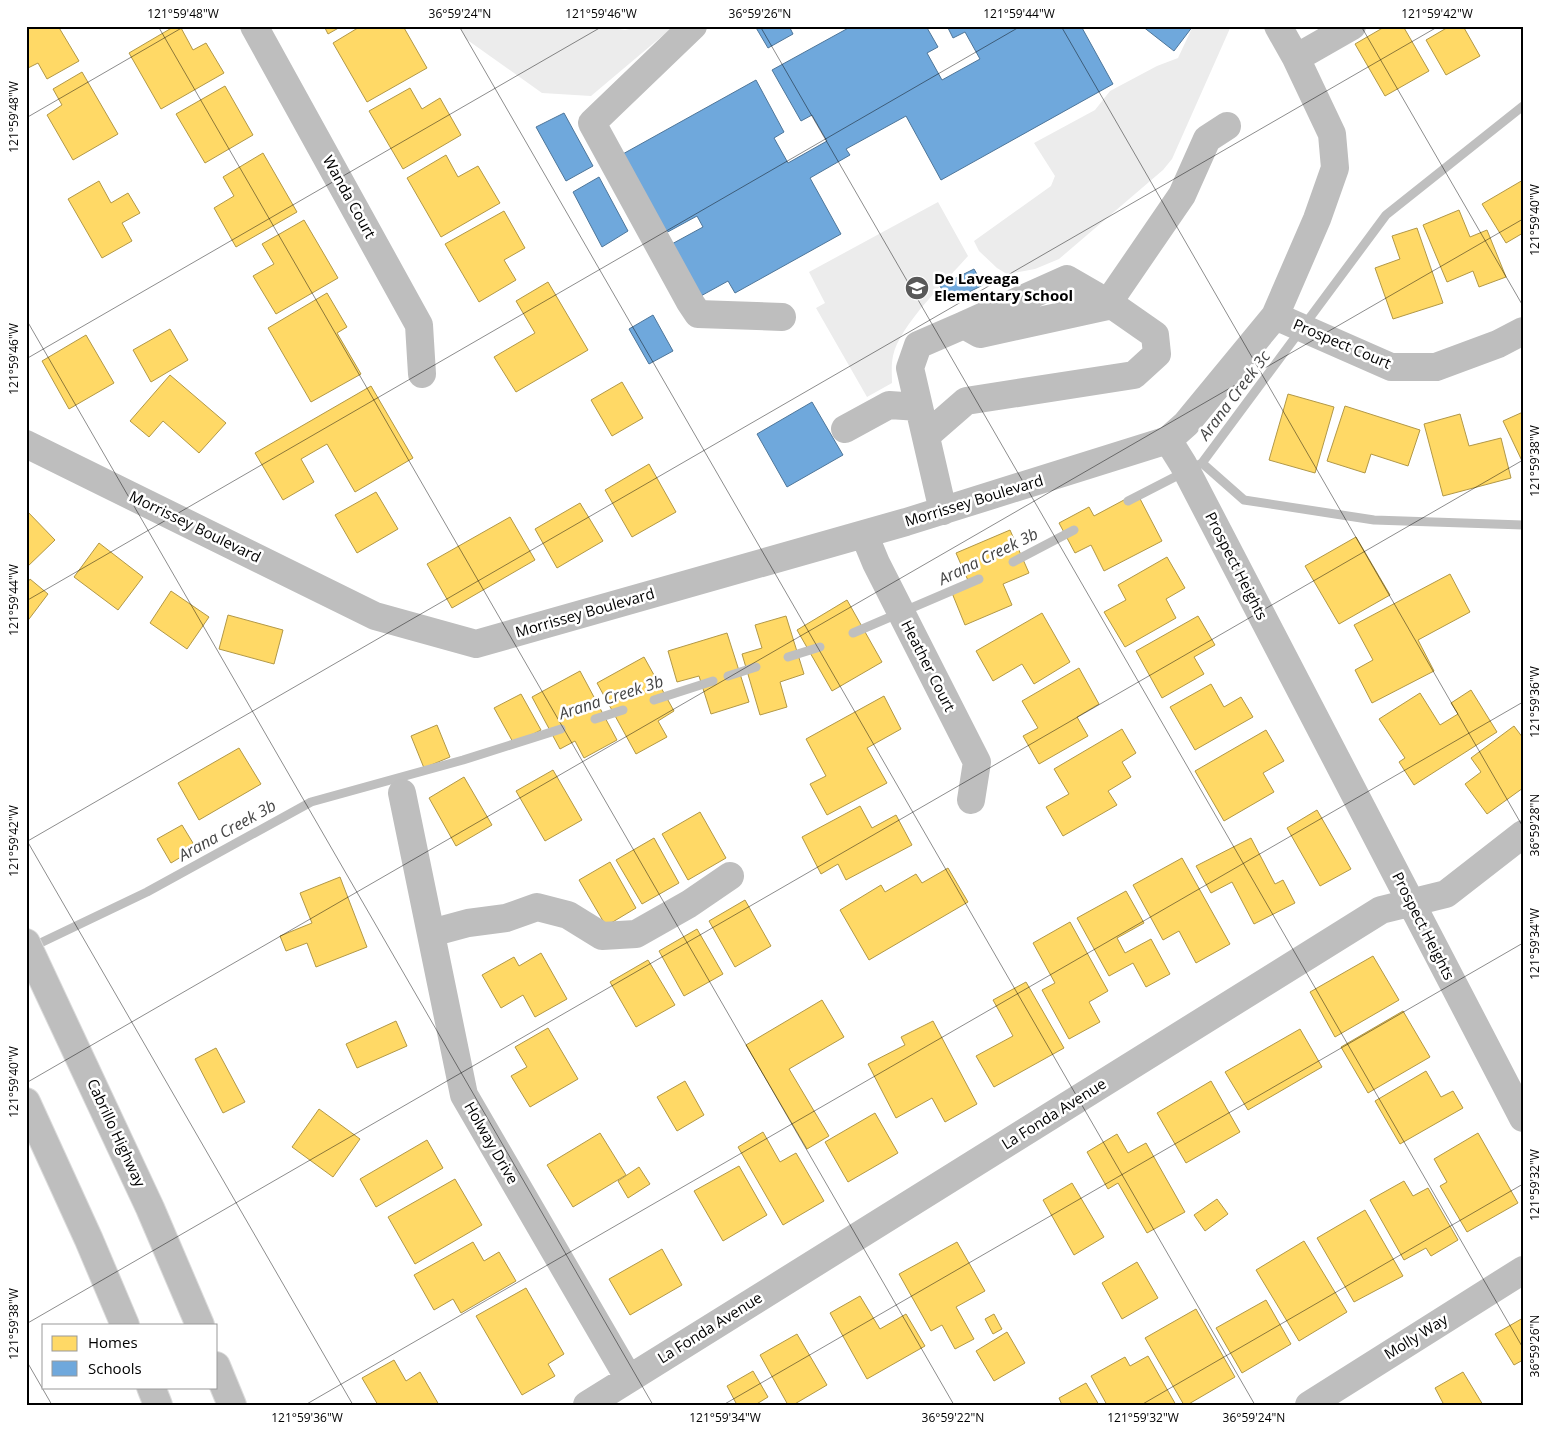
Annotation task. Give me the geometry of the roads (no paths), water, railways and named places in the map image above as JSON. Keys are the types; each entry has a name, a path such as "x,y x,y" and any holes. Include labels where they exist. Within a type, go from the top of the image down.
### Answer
{"main road":[{"name":"Wanda Court","path":"254,26 419,325 422,374"},
{"path":"693,26 592,123 698,314 782,318"},
{"path":"1168,440 1186,424 1275,316 1316,220 1335,168 1332,134 1296,58 1278,26"},
{"path":"1296,58 1352,26"},
{"path":"943,510 910,368 918,345 964,326 980,334 1110,304 1182,195 1207,139 1227,126"},
{"path":"926,435 966,401 1134,375 1157,354 1155,335 1110,304"},
{"name":"Prospect Court","path":"1275,316 1391,367 1436,366 1498,344 1523,331"},
{"path":"845,429 889,406 920,408"},
{"name":"Morrissey Boulevard","path":"26,444 375,616 476,644 864,534 1168,440"},
{"name":"Prospect Heights","path":"1168,440 1183,464 1523,1118"},
{"name":"Heather Court","path":"864,534 876,563 976,762 971,800"},
{"name":"Holway Drive","path":"402,793 464,1095 629,1379"},
{"name":"La Fonda Avenue","path":"587,1405 1381,910 1446,894 1523,834"},
{"path":"431,933 468,923 506,918 537,907 568,915 602,936 636,934 689,904 730,876"},
{"name":"Cabrillo Highway","path":"26,943 146,1199 200,1324"},
{"path":"26,1102 89,1240 125,1324"},
{"name":"Molly Way","path":"1309,1405 1523,1270"},
{"path":"218,1371 232,1405"},
{"path":"151,1388 158,1405"}],"waterway":[{"name":"Arana Creek 3c","path":"1128,501 1202,463 1386,215 1523,106"},
{"name":"Arana Creek 3c","path":"1202,463 1244,500 1374,520 1523,525"},
{"name":"Arana Creek 3b","path":"1013,562 1074,530"},
{"name":"Arana Creek 3b","path":"853,633 979,579"},
{"name":"Arana Creek 3b","path":"788,657 820,647"},
{"name":"Arana Creek 3b","path":"728,676 756,667"},
{"name":"Arana Creek 3b","path":"654,700 713,681"},
{"name":"Arana Creek 3b","path":"595,719 623,710"},
{"name":"Arana Creek 3b","path":"32,947 147,892 311,802 463,760 561,729"}],"place":[{"name":"De Laveaga Elementary School","path":"917,288"}]}
